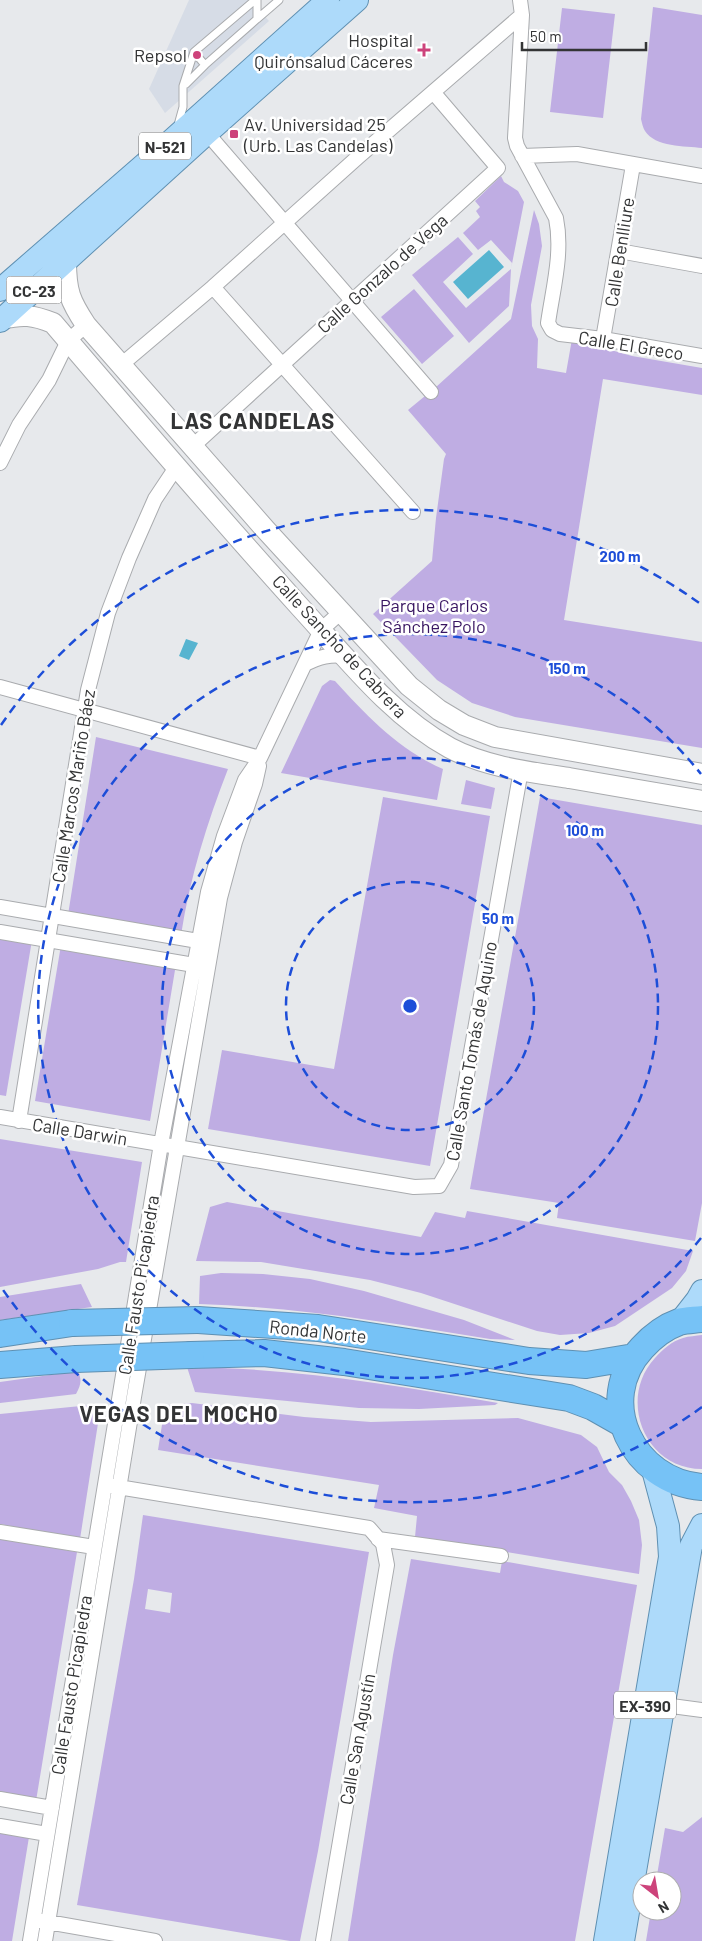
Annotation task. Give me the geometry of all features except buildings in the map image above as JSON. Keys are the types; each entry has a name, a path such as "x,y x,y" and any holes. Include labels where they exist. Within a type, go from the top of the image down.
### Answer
{"highway":[{"name":"Ronda Norte","path":"0,1334 72,1322 198,1320 318,1328 529,1361 586,1365 634,1357"},
{"path":"691,1321 653,1336 634,1357 624,1378 620,1401 622,1424 634,1450 653,1470 675,1482 702,1487"},
{"name":"Ronda Norte","path":"0,1366 76,1359 264,1353 344,1362 569,1398 593,1407 622,1424"}],"main road":[{"name":"N-521","path":"0,290 163,148 328,0"},
{"name":"N-521","path":"66,262 207,132 357,0"},
{"name":"CC-23","path":"1,320 66,262"},
{"name":"Calle Sancho de Cabrera","path":"66,262 69,294 75,309 86,325 340,612 409,686 439,710 464,725 495,737 702,774"},
{"name":"Calle Sancho de Cabrera","path":"1,320 20,315 37,317 53,323 299,606 392,705 415,726 451,748 480,761 702,801"},
{"path":"691,1321 697,1300 702,1291"},
{"name":"EX-390","path":"605,1941 670,1557 668,1526 653,1470"},
{"name":"EX-390","path":"623,1941 691,1546 702,1525"}],"street":[{"path":"513,0 522,15"},
{"path":"520,0 522,15 515,138 522,156 577,154 702,176"},
{"path":"121,365 213,287 522,15"},
{"name":"Calle Gonzalo de Vega","path":"193,446 498,168 433,92"},
{"path":"207,132 431,392"},
{"name":"Calle El Greco","path":"522,156 557,225 559,250 548,323 552,330 560,334 603,339 702,356"},
{"name":"Calle Benlliure","path":"603,339 633,165"},
{"path":"619,251 702,266"},
{"path":"213,287 413,512"},
{"path":"0,463 19,425 49,380 68,341 86,325"},
{"name":"Calle Marcos Mariño Báez","path":"19,1121 84,711 108,613 154,499 177,466"},
{"path":"299,606 306,624 307,660 332,655 346,656"},
{"name":"Calle Fausto Picapiedra","path":"30,1941 142,1269 161,1144 208,892 224,836 245,780 260,758 322,630 340,612"},
{"path":"0,688 260,758"},
{"name":"Calle Fausto Picapiedra","path":"45,1941 176,1147 220,898 235,842 255,784 260,758"},
{"name":"Calle Santo Tomás de Aquino","path":"176,1147 414,1187 439,1186 451,1165 522,770"},
{"path":"0,907 198,941"},
{"path":"0,932 194,965"},
{"name":"Calle Darwin","path":"0,1117 176,1147"},
{"path":"105,1485 369,1528 378,1538 501,1556"},
{"path":"0,1532 94,1548"},
{"name":"Calle San Agustín","path":"323,1941 387,1565 383,1544 378,1538"},
{"path":"664,1705 700,1708"},
{"path":"0,1799 52,1808"},
{"path":"0,1826 47,1834"},
{"path":"34,1919 155,1941"}],"lane":[{"path":"256,0 257,19"},
{"path":"163,148 178,126 183,107 183,86 194,52 256,0"},
{"path":"183,86 279,0"},
{"path":"194,52 205,65"}],"shaded area":[{"name":"Repsol","path":"189,0 250,0 269,21 165,113 149,89"}],"green space":[{"path":"653,7 702,15 702,148 663,143 650,136 643,127 641,119"},
{"path":"562,8 615,14 603,118 550,112"},
{"path":"501,176 504,182 518,191 524,202 511,269 512,263 491,240 478,250 463,233 480,217 476,211 480,207 475,201"},
{"name":"Parque Carlos Sánchez Polo","path":"534,210 539,224 542,246 531,305 532,326 538,339 537,368 566,373 572,339 632,356 702,368 702,395 603,379 564,620 702,642 702,748 515,717 472,703 437,680 373,614 432,561 436,518 446,454 408,410 511,319"},
{"path":"458,237 473,254 443,282 466,308 511,269 509,306 469,343 412,275"},
{"path":"414,289 454,336 422,364 381,317"},
{"path":"330,680 335,681 384,731 412,752 443,769 437,800 281,773 322,686"},
{"path":"96,737 228,769 200,850 189,892 181,935 68,915"},
{"path":"466,780 495,788 491,809 461,804"},
{"path":"383,797 490,816 430,1166 208,1129 222,1050 334,1069"},
{"path":"540,797 702,825 702,1203 695,1241 557,1218 559,1203 470,1189"},
{"path":"0,935 32,940 6,1096 0,1095"},
{"path":"61,945 176,964 150,1121 35,1101"},
{"path":"0,1139 142,1162 126,1262 0,1287"},
{"path":"227,1202 421,1237 435,1212 465,1218 467,1211 693,1251 686,1271 672,1288 615,1326 589,1333 560,1335 537,1331 421,1293 370,1280 261,1262 196,1261 210,1207"},
{"path":"221,1273 263,1274 310,1279 364,1291 464,1320 515,1340 490,1339 309,1312 199,1304 200,1276"},
{"path":"81,1284 92,1307 0,1320 0,1297"},
{"path":"702,1335 702,1469 682,1466 665,1457 652,1445 643,1429 638,1411 638,1393 644,1375 655,1358 664,1349 685,1337"},
{"path":"187,1367 304,1374 382,1384 498,1403 495,1405 419,1409 359,1408 195,1392"},
{"path":"78,1371 80,1382 76,1394 0,1403 0,1382"},
{"path":"192,1403 304,1417 371,1422 518,1418 581,1435 597,1447 609,1472 622,1485 639,1520 642,1545 639,1574 415,1537 417,1516 374,1508 379,1485 158,1450 165,1406"},
{"path":"101,1404 80,1539 0,1524 0,1414"},
{"path":"143,1515 369,1552 318,1851 300,1941 290,1941 77,1905 134,1579","holes":["148,1589 172,1593 170,1613 145,1609"]},
{"path":"0,1539 77,1552 36,1801 0,1795"},
{"path":"411,1559 500,1573 502,1561 637,1585 575,1941 348,1941 393,1655"},
{"path":"702,1817 702,1941 646,1941 649,1921 682,1921 682,1871 658,1871 665,1828 683,1832"},
{"path":"0,1832 29,1837 12,1941 0,1941"}],"water":[{"path":"489,250 504,267 468,299 453,282"},
{"path":"186,639 198,643 189,660 179,656"}],"place":[{"name":"Hospital Quirónsalud Cáceres","path":"424,50"},
{"name":"Repsol","path":"197,55"},
{"name":"Av. Universidad 25 (Urb. Las Candelas)","path":"234,134"}],"district":[{"name":"LAS CANDELAS","path":"253,420"},
{"name":"VEGAS DEL MOCHO","path":"179,1413"}]}
